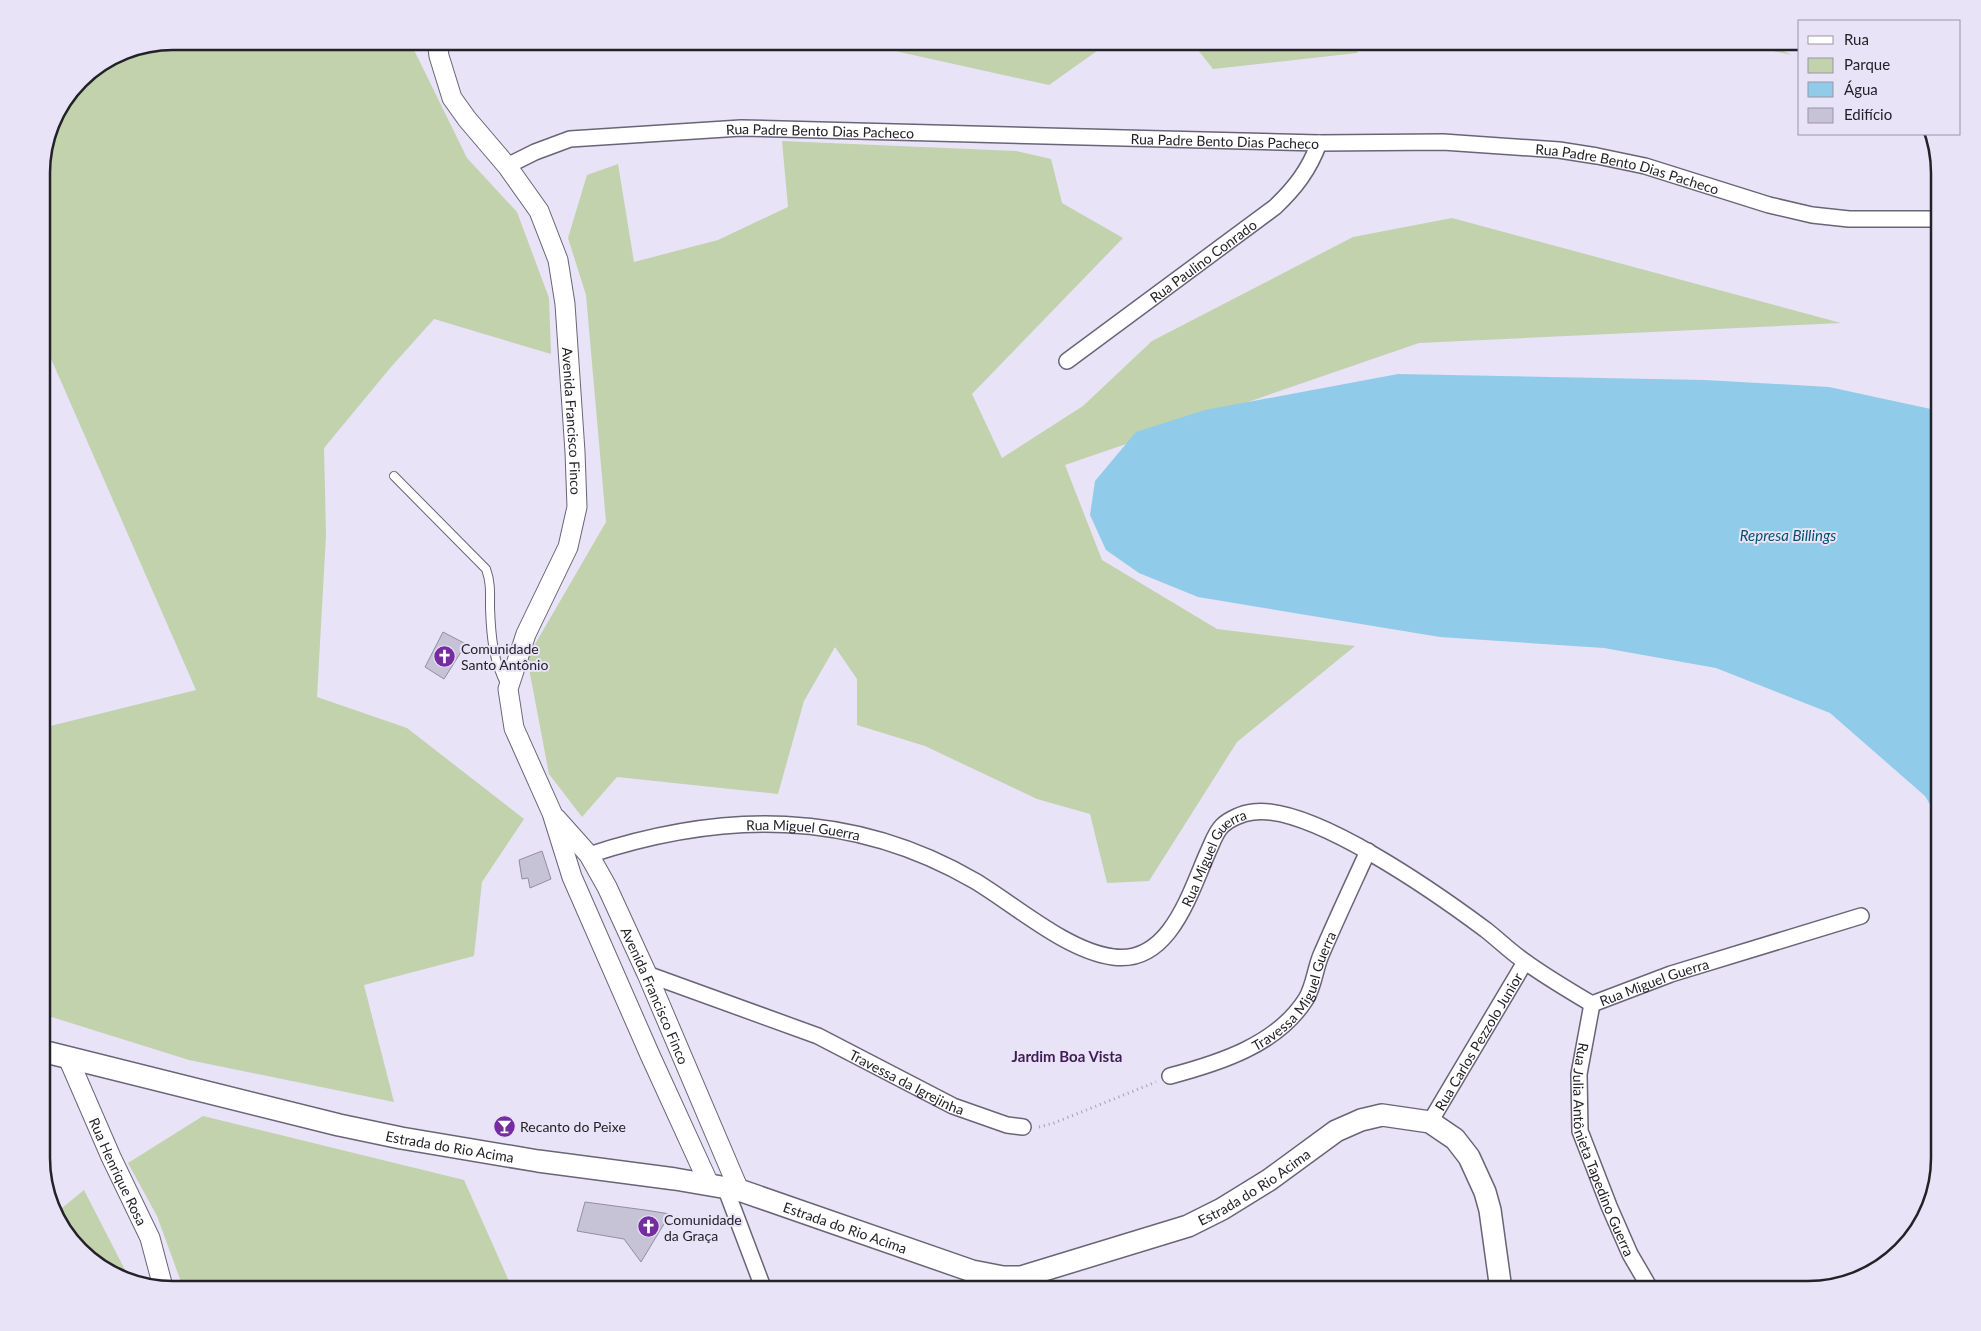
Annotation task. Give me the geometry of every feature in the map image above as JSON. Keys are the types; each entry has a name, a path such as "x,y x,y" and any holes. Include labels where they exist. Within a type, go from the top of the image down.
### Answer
{"main road":[{"name":"Estrada do Rio Acima","path":"50,1053 339,1125 401,1138 538,1161 724,1187 972,1271 1003,1277 1021,1276 1188,1226 1222,1209 1269,1180 1336,1132 1361,1120 1382,1115 1430,1122 1460,1144 1476,1170 1490,1210 1500,1281"}],"street":[{"name":"Avenida Francisco Finco","path":"438,50 452,98 467,119 507,166 539,211 558,260 565,304 576,452 577,507 568,547 526,634 508,689 514,728 552,813 572,877 650,1055 724,1187"},
{"name":"Rua Padre Bento Dias Pacheco","path":"507,166 535,152 570,140 741,128 1319,143 1443,142 1559,150 1645,166 1769,206 1849,220 1931,219"},
{"name":"Rua Paulino Conrado","path":"1067,362 1275,207 1297,186 1310,165 1319,143"},
{"name":"Rua Miguel Guerra","path":"589,855 630,841 671,832 717,826 787,823 839,829 903,848 951,869 976,882 1062,938 1096,953 1122,958 1134,957 1163,939 1176,921 1222,825 1252,812 1267,811 1305,821 1368,851 1440,897 1525,962 1592,1004 1671,974 1861,916"},
{"name":"Avenida Francisco Finco","path":"552,813 589,855 607,887 647,974 724,1187 761,1281"},
{"name":"Travessa Miguel Guerra","path":"1170,1076 1207,1066 1243,1052 1277,1030 1297,1011 1308,997 1320,957 1368,851"},
{"path":"572,877 581,861 589,855"},
{"name":"Rua Carlos Pezzolo Junior","path":"1430,1122 1525,962"},
{"name":"Travessa da Igrejinha","path":"647,974 818,1036 953,1106 1007,1125 1023,1127"},
{"name":"Rua Julia Antônieta Tapedino Guerra","path":"1592,1004 1579,1074 1580,1131 1608,1206 1630,1254 1646,1281"},
{"name":"Rua Henrique Rosa","path":"68,1058 111,1157 150,1238 161,1280"}],"lane":[{"path":"394,476 486,569 490,587 493,647 499,672 508,689"}],"path":[{"path":"1023,1127 1041,1127 1054,1123 1170,1076"}],"green space":[{"path":"165,50 414,50 467,158 517,212 549,298 551,354 434,319 391,367 324,448 326,535 317,697 407,728 524,819 482,882 474,956 364,985 394,1102 189,1060 50,1017 50,726 196,690 50,356 50,165 59,126 75,98 98,75 126,59 149,52"},
{"path":"891,50 1098,50 1049,85"},
{"path":"1198,50 1358,50 1357,53 1213,69"},
{"path":"1768,50 1781,50 1792,55"},
{"path":"782,141 1016,151 1051,159 1062,203 1123,238 972,394 1002,458 1083,406 1152,341 1353,237 1452,218 1841,323 1419,343 1065,465 1102,560 1217,629 1355,646 1237,742 1149,881 1107,883 1090,814 1037,799 925,746 857,725 857,679 835,647 804,701 778,794 617,777 582,817 549,774 527,658 606,522 586,295 568,238 587,175 618,164 634,262 718,240 788,207"},
{"path":"203,1116 464,1180 509,1281 181,1281 157,1216 128,1163"},
{"path":"84,1190 125,1270 98,1256 86,1245 75,1233 61,1209"}],"water":[{"name":"Represa Billings","path":"1398,374 1705,380 1829,387 1931,409 1931,806 1925,796 1830,713 1716,668 1604,648 1440,637 1198,597 1139,573 1106,550 1090,515 1095,481 1136,432 1205,410"}],"building":[{"name":"Comunidade Santo Antônio","path":"443,632 466,644 444,679 425,667"},
{"path":"542,851 551,879 530,888 528,878 522,879 519,860"},
{"path":"585,1202 670,1214 641,1262 624,1239 577,1231"}],"place":[{"name":"Comunidade Santo Antônio","path":"445,656"},
{"name":"Recanto do Peixe","path":"504,1126"},
{"name":"Comunidade da Graça","path":"648,1227"}],"district":[{"name":"Jardim Boa Vista","path":"1067,1056"}]}
